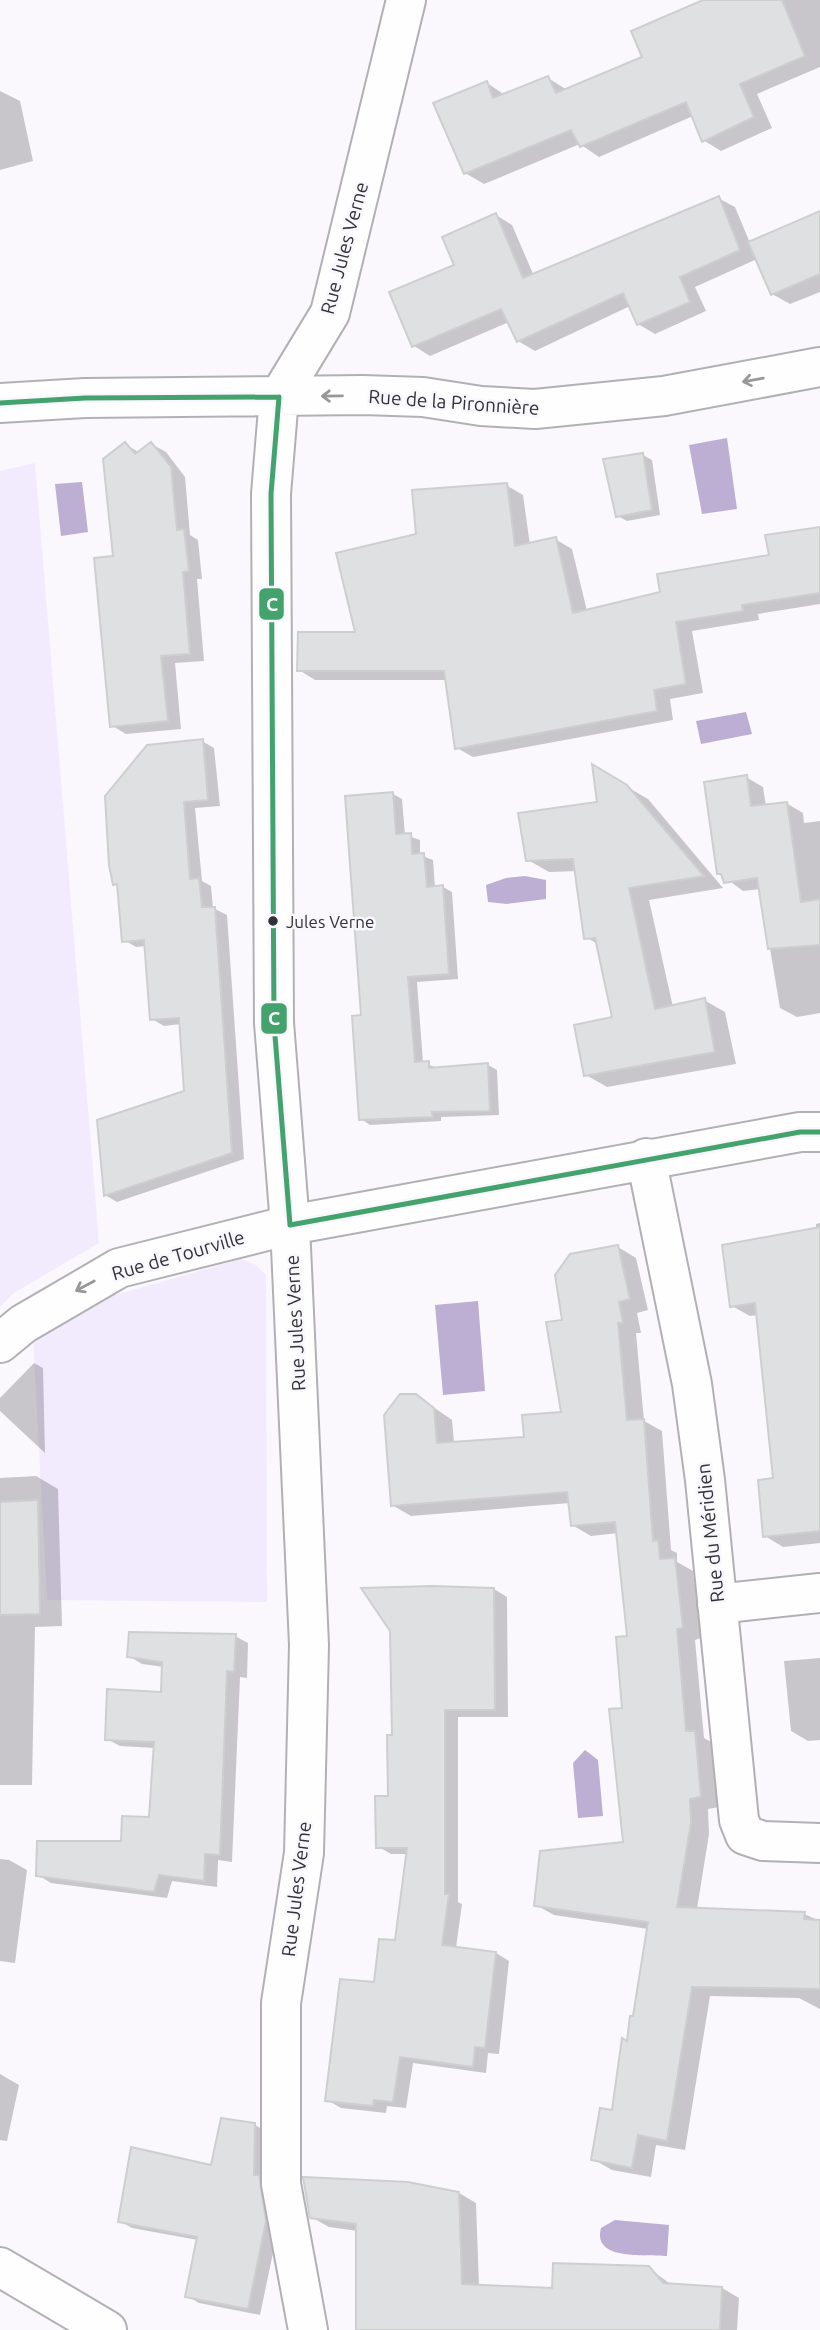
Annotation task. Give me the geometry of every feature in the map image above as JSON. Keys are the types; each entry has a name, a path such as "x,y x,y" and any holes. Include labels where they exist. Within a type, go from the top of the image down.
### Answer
{"street":[{"name":"Rue Jules Verne","path":"309,2330 281,2184 279,2124 281,2003 304,1853 309,1645 290,1224 274,1023 271,494 279,397 330,313 406,0"},
{"name":"Rue de la Pironnière","path":"0,402 85,397 424,397 481,407 535,409 664,396 820,367"},
{"name":"Rue de Tourville","path":"0,1343 23,1324 119,1268 290,1224 646,1158 800,1132 820,1132"},
{"name":"Rue du Méridien","path":"646,1158 692,1384 705,1480 739,1819 745,1835 763,1841 820,1843"},
{"path":"717,1604 820,1592"},
{"path":"0,2267 107,2330"}],"shaded area":[{"path":"727,438 737,509 702,514 689,445"},
{"path":"35,463 99,1243 14,1293 0,1307 0,471"},
{"path":"82,482 88,532 61,536 55,484"},
{"path":"746,712 752,734 701,744 696,721"},
{"path":"525,876 546,880 546,899 507,904 488,902 486,885 506,878"},
{"path":"241,1259 256,1265 266,1275 267,1602 47,1600 33,1337 101,1299"},
{"path":"478,1301 485,1391 443,1395 435,1305"},
{"path":"585,1750 598,1760 603,1816 578,1818 573,1763"},
{"path":"615,2220 669,2225 667,2256 622,2254 604,2246 600,2239 601,2228"}],"building":[{"path":"703,0 782,0 805,56 740,84 754,117 702,142 686,102 580,147 571,130 464,174 433,103 487,81 493,98 548,76 556,93 642,57 631,31"},
{"path":"719,196 740,250 680,277 690,302 637,325 623,293 517,342 501,309 412,347 389,292 454,265 442,237 496,213 523,278"},
{"path":"820,211 820,274 771,295 748,242"},
{"path":"125,442 135,454 151,442 171,467 177,530 184,529 189,571 183,572 190,654 161,656 168,721 110,727 94,558 113,556 103,459"},
{"path":"643,453 652,510 616,517 603,459"},
{"path":"507,483 515,546 556,537 573,613 660,592 657,574 769,555 765,535 820,527 820,593 742,605 743,611 676,622 686,684 654,690 657,711 455,749 444,671 297,671 298,632 355,632 336,553 416,534 412,490"},
{"path":"203,739 208,800 184,802 190,879 199,878 202,907 215,907 232,1153 104,1196 97,1120 184,1091 179,1018 150,1020 144,940 122,942 117,884 113,885 109,865 105,796 147,745"},
{"path":"592,764 627,785 704,876 629,888 655,1009 705,998 715,1052 584,1076 574,1025 612,1017 595,938 584,939 573,859 526,861 518,813 597,802"},
{"path":"747,775 751,806 787,802 801,902 820,899 820,945 768,949 757,878 724,883 721,874 717,874 704,782"},
{"path":"393,792 396,834 411,833 412,854 424,853 427,887 443,885 449,974 408,977 415,1062 429,1061 429,1068 488,1063 490,1111 432,1112 433,1117 359,1120 352,1016 361,1015 345,796"},
{"path":"820,1227 820,1531 763,1537 758,1480 773,1478 755,1303 730,1307 722,1245"},
{"path":"618,1245 630,1299 619,1302 623,1323 618,1323 627,1420 644,1419 653,1541 658,1540 660,1559 675,1558 683,1628 677,1629 686,1731 695,1731 701,1797 690,1799 691,1823 677,1907 805,1912 804,1919 820,1920 820,1989 692,1987 667,2141 638,2135 632,2168 591,2160 600,2108 612,2110 622,2038 627,2041 630,2016 633,2016 648,1922 534,1906 540,1851 623,1842 609,1709 622,1708 616,1637 627,1636 615,1522 571,1526 567,1492 391,1506 384,1415 400,1394 416,1394 434,1408 437,1443 524,1437 522,1415 561,1412 546,1322 562,1320 555,1275 570,1254"},
{"path":"38,1500 40,1614 0,1615 0,1502"},
{"path":"361,1588 494,1588 495,1710 445,1710 445,1894 449,1894 442,1945 496,1952 485,2048 475,2047 473,2067 400,2057 393,2102 374,2100 373,2106 325,2101 340,1979 374,1982 379,1939 395,1940 407,1848 376,1848 375,1796 388,1796 387,1735 392,1735 390,1631"},
{"path":"129,1632 236,1634 234,1672 227,1671 220,1855 205,1854 204,1881 159,1875 154,1892 36,1876 37,1841 121,1841 122,1816 149,1817 154,1742 105,1740 107,1689 161,1692 162,1662 127,1657"},
{"path":"221,2118 255,2123 254,2175 259,2175 266,2221 248,2309 185,2297 197,2237 118,2222 131,2147 211,2165"},
{"path":"303,2177 408,2182 459,2192 462,2284 552,2288 553,2263 649,2266 663,2283 722,2287 720,2330 356,2330 356,2224 310,2218"}],"transit line":[{"name":"C","path":"279,397 271,494 274,1023 290,1225"},
{"name":"C","path":"0,403 85,398 279,397"},
{"name":"C","path":"290,1225 800,1132 820,1132"}],"place":[{"name":"Jules Verne","path":"273,921"}]}
